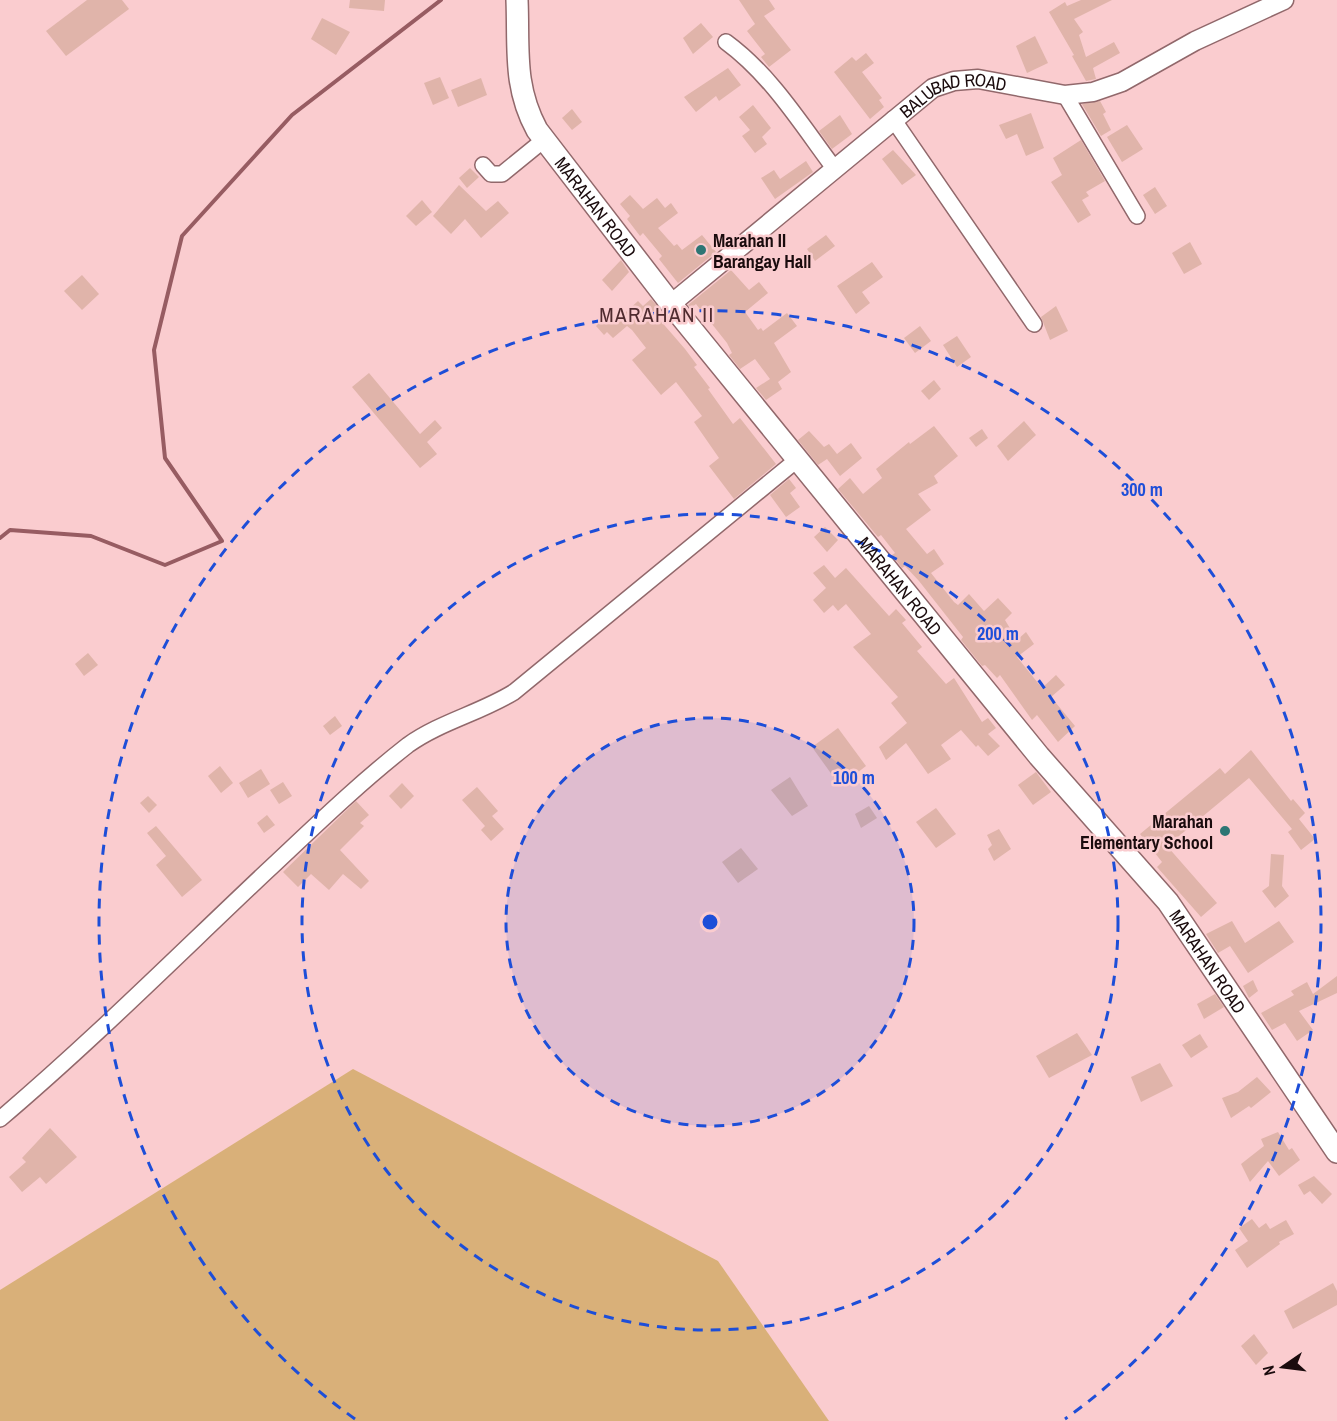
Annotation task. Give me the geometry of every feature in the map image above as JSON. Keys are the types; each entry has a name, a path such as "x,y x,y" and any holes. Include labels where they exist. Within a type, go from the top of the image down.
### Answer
{"main road":[{"name":"MARAHAN ROAD","path":"517,0 520,90 526,109 545,139 671,304 1041,759 1168,902 1337,1152"}],"street":[{"name":"BALUBAD ROAD","path":"671,304 927,92 954,81 978,79 1065,95 1093,92 1122,82 1195,41 1284,0"},
{"path":"726,42 747,57 765,76 834,168"},
{"path":"1065,95 1137,216"},
{"path":"893,119 1034,324"},
{"path":"483,165 491,174 502,174 545,139"},
{"path":"0,1119 307,833 402,751 440,727 491,706 514,693 798,459"}],"shaded area":[{"path":"353,1069 718,1261 829,1421 0,1421 0,1290"}],"building":[{"path":"87,0 122,0 129,9 66,56 46,31"},
{"path":"350,0 385,0 384,11 349,8"},
{"path":"739,0 769,0 775,9 764,16 791,50 769,67 761,57 765,54 747,31 755,24"},
{"path":"1081,0 1112,0 1074,19 1083,32 1079,35 1086,57 1114,42 1120,53 1093,68 1096,79 1086,81 1049,12 1065,2 1067,6"},
{"path":"322,18 350,32 336,55 311,39"},
{"path":"701,23 713,37 693,54 683,38"},
{"path":"1035,36 1048,63 1027,73 1016,46"},
{"path":"866,53 874,63 862,72 882,98 879,100 884,107 870,119 834,72 852,57 856,61"},
{"path":"728,68 741,85 719,101 716,96 696,112 684,97"},
{"path":"440,77 449,98 433,105 424,83"},
{"path":"481,78 487,95 458,107 451,90"},
{"path":"1100,101 1106,112 1103,114 1111,130 1101,136 1082,104"},
{"path":"753,105 771,128 762,137 767,144 755,153 742,136 750,130 739,117"},
{"path":"572,109 582,122 572,130 562,118"},
{"path":"1031,113 1044,148 1026,156 1017,134 1006,139 999,125"},
{"path":"840,115 852,134 832,149 819,131"},
{"path":"1127,125 1143,149 1122,162 1107,137"},
{"path":"1081,140 1105,181 1086,192 1089,196 1082,200 1091,215 1078,223 1051,182 1062,175 1053,158"},
{"path":"893,150 916,175 902,185 882,159"},
{"path":"806,161 813,172 775,199 761,178 774,170 780,179"},
{"path":"470,168 479,177 467,188 459,178"},
{"path":"459,185 486,211 498,201 509,213 481,238 465,219 451,234 433,216"},
{"path":"1155,187 1167,206 1155,214 1143,195"},
{"path":"630,195 643,209 657,198 665,208 671,203 678,213 658,228 674,246 677,244 682,250 702,235 716,252 678,283 659,259 662,256 643,233 640,236 627,219 630,216 620,204"},
{"path":"422,200 432,212 416,226 406,216"},
{"path":"826,235 835,246 815,261 807,249"},
{"path":"1190,242 1202,264 1184,274 1172,253"},
{"path":"621,260 629,272 612,291 602,280"},
{"path":"872,262 883,277 862,292 870,303 856,314 837,286"},
{"path":"731,270 749,290 759,282 768,293 745,312 758,330 761,328 763,331 787,313 797,326 774,343 791,372 778,382 782,389 766,400 756,388 770,379 755,359 740,369 729,355 732,353 727,343 696,304 691,308 688,305"},
{"path":"82,275 99,294 82,310 64,291"},
{"path":"651,299 658,307 653,312 697,365 694,367 733,424 740,418 776,464 734,499 709,466 719,458 694,422 702,416 676,382 661,395 632,360 646,348 632,330 627,326 613,338 607,332 604,335 596,326 609,313 615,322 638,301 643,306"},
{"path":"1056,306 1068,331 1050,340 1041,317"},
{"path":"920,326 931,341 915,353 904,338"},
{"path":"957,336 971,357 957,367 943,345"},
{"path":"369,373 420,434 435,420 442,428 427,442 437,454 420,468 352,387"},
{"path":"934,380 941,389 929,400 921,391"},
{"path":"1024,421 1036,435 1008,461 997,446"},
{"path":"934,426 958,456 934,476 938,483 918,494 931,510 906,529 927,554 934,549 944,564 931,573 954,602 958,605 969,594 984,611 998,598 1012,613 1005,620 1017,640 1026,632 1034,644 1017,657 1042,688 1056,675 1065,685 1051,697 1075,726 1058,742 1037,715 1032,720 1000,675 997,678 985,665 982,666 961,640 963,637 919,581 905,566 902,568 892,555 895,553 881,535 878,537 838,489 850,478 863,494 882,478 876,469 909,442 910,444"},
{"path":"982,429 988,438 976,447 969,438"},
{"path":"809,431 824,447 829,444 837,454 851,443 862,458 840,476 827,459 818,465 798,440"},
{"path":"789,479 796,488 790,493 800,507 786,517 770,495"},
{"path":"825,527 838,540 827,552 814,537"},
{"path":"824,565 835,578 846,568 889,616 896,609 906,620 902,623 922,647 917,651 946,684 954,678 982,722 988,718 996,728 988,734 1000,746 988,756 978,745 976,747 961,730 941,745 951,759 928,774 906,743 886,760 879,747 907,723 891,703 898,697 853,647 871,634 846,604 838,611 833,605 824,613 813,600 826,588 813,573"},
{"path":"88,653 98,665 84,676 75,664"},
{"path":"335,716 342,726 330,735 323,726"},
{"path":"838,728 866,766 840,786 812,747"},
{"path":"1251,750 1291,801 1293,799 1305,813 1299,819 1315,839 1301,850 1288,832 1292,829 1249,778 1167,846 1217,903 1201,917 1157,867 1162,862 1140,834 1220,768 1225,774"},
{"path":"220,766 233,783 221,793 208,776"},
{"path":"261,769 270,784 248,798 239,783"},
{"path":"1036,772 1051,792 1033,805 1018,785"},
{"path":"790,777 808,806 792,816 771,790"},
{"path":"283,782 292,796 279,804 270,790"},
{"path":"402,783 414,796 401,809 389,796"},
{"path":"477,787 498,811 492,816 504,829 491,841 481,830 485,826 462,800"},
{"path":"148,796 157,805 149,813 140,803"},
{"path":"356,801 369,815 360,823 364,826 340,850 369,881 361,889 343,874 329,890 311,874 298,887 283,872"},
{"path":"869,806 877,818 861,828 855,814"},
{"path":"936,808 956,834 936,848 916,822"},
{"path":"267,815 275,825 264,833 257,823"},
{"path":"156,826 202,880 182,897 156,865 166,856 147,833"},
{"path":"999,829 1011,849 994,861 988,849 992,845 987,835"},
{"path":"741,848 758,869 738,883 722,862"},
{"path":"1271,854 1284,855 1282,886 1289,896 1275,908 1262,891 1269,886"},
{"path":"1232,921 1245,943 1279,921 1294,942 1248,973 1230,946 1218,953 1206,934"},
{"path":"1337,976 1337,993 1299,1011 1313,1030 1297,1041 1285,1023 1272,1030 1261,1013 1294,995 1291,991 1307,982 1313,994"},
{"path":"1253,980 1258,991 1249,998 1243,986"},
{"path":"1215,994 1224,1007 1204,1019 1197,1004"},
{"path":"1077,1033 1092,1055 1049,1078 1036,1056"},
{"path":"1200,1034 1208,1047 1191,1058 1182,1045"},
{"path":"1160,1063 1173,1086 1141,1102 1131,1077"},
{"path":"1257,1077 1271,1092 1251,1108 1249,1106 1231,1118 1222,1098 1238,1092"},
{"path":"50,1128 77,1157 46,1184 40,1177 22,1192 9,1177 26,1162 22,1158"},
{"path":"1278,1132 1289,1150 1292,1148 1300,1160 1279,1176 1268,1161 1250,1182 1241,1164 1264,1146 1261,1139"},
{"path":"1314,1176 1332,1194 1322,1204 1310,1191 1304,1195 1298,1185"},
{"path":"1252,1219 1259,1228 1266,1223 1270,1229 1286,1220 1294,1234 1279,1242 1280,1244 1247,1268 1235,1250 1248,1241 1239,1228"},
{"path":"1333,1283 1337,1291 1337,1305 1293,1329 1284,1311"},
{"path":"1254,1334 1268,1353 1256,1365 1241,1346"}],"waterway":[{"path":"0,538 10,530 91,536 165,565 222,541 165,458 154,350 182,236 292,115 441,0"}],"place":[{"name":"Marahan II Barangay Hall","path":"701,250"},
{"name":"Marahan Elementary School","path":"1225,831"}],"district":[{"name":"MARAHAN II","path":"657,314"}]}
